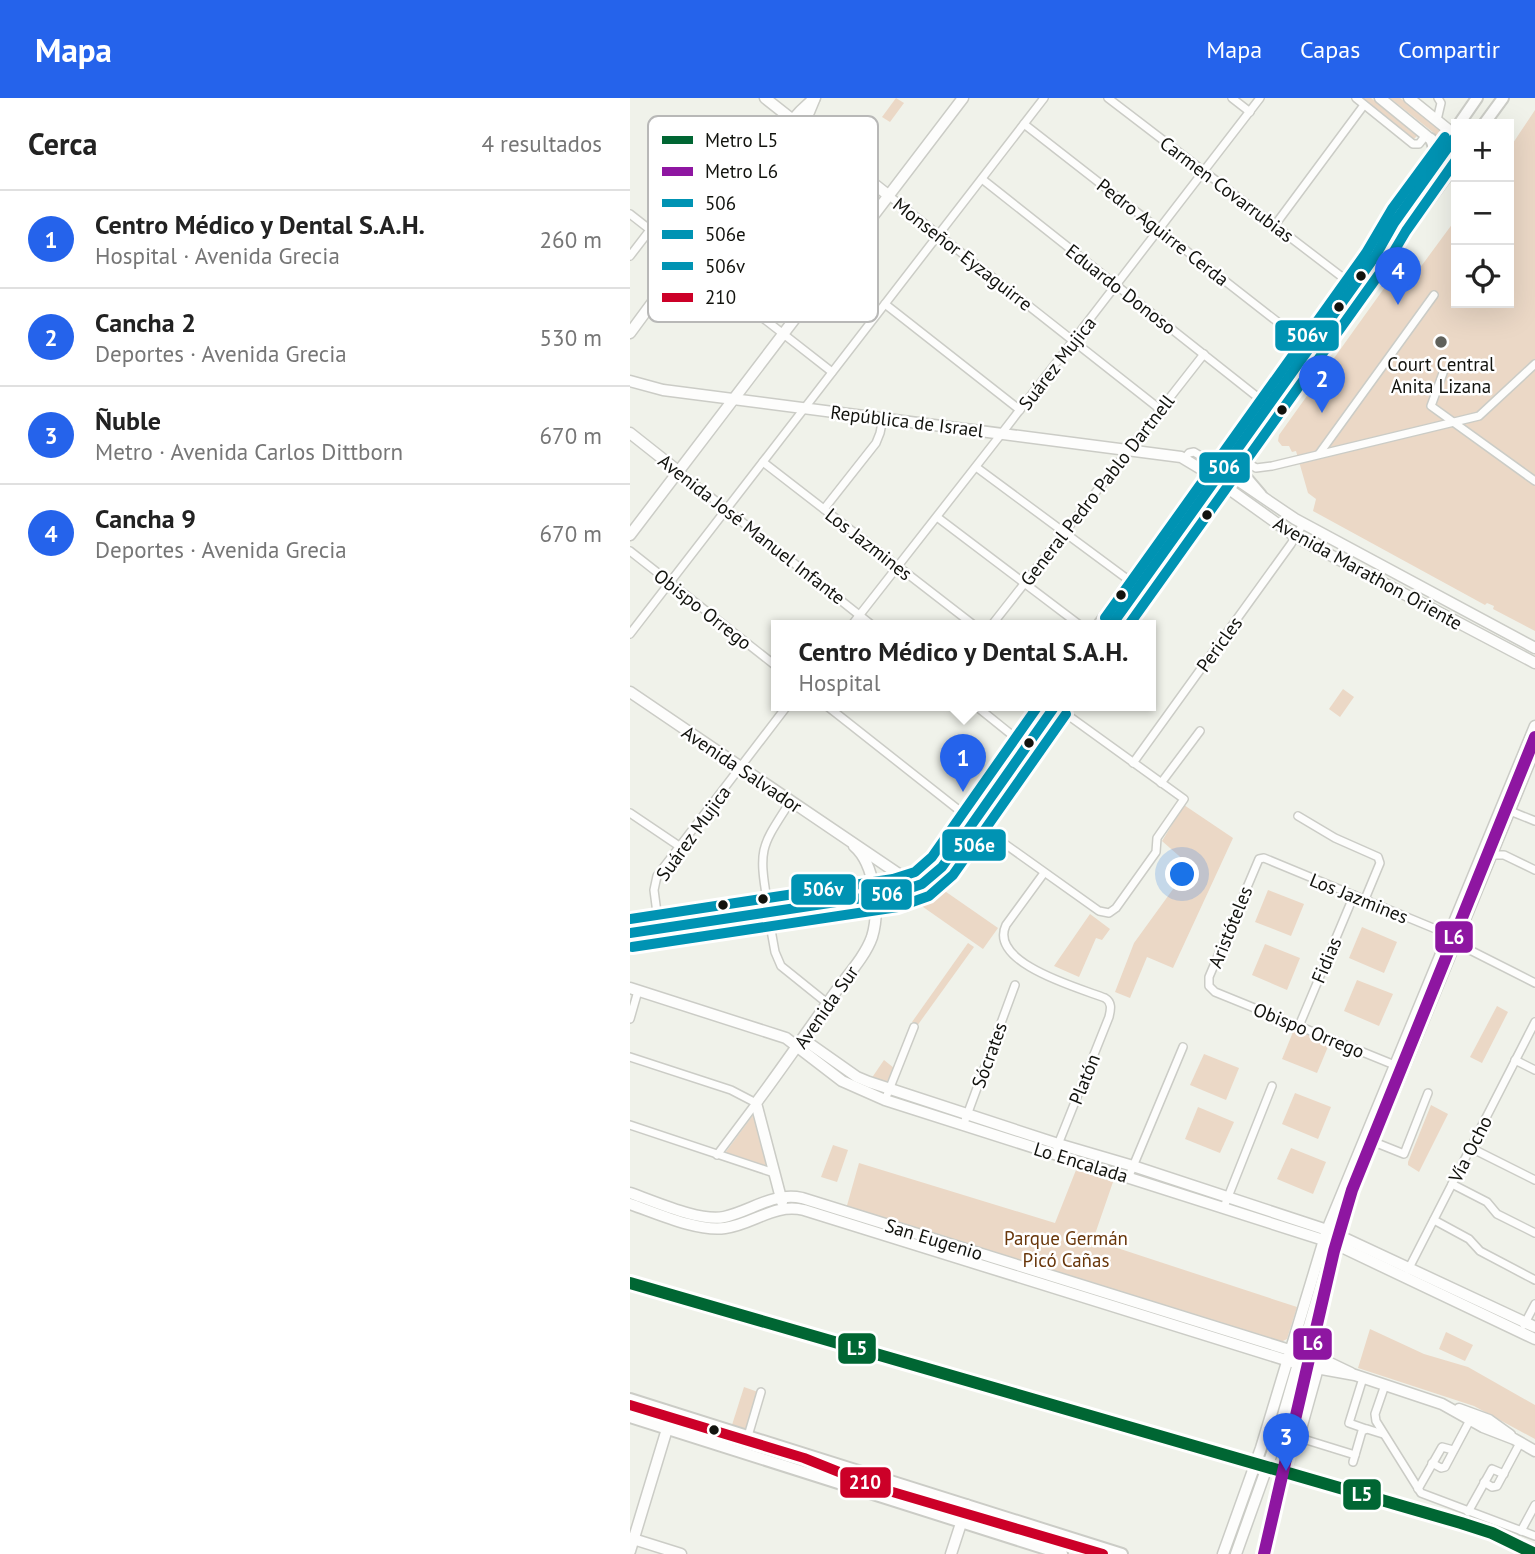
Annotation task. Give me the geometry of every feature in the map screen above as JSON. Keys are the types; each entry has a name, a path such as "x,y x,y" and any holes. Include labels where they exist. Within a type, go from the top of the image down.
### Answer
{"main road":[{"name":"Monseñor Eyzaguirre","path":"765,98 787,116"},
{"path":"878,208 963,98"},
{"path":"1380,98 1451,156"},
{"path":"1409,98 1451,127"},
{"path":"1463,119 1477,98"},
{"path":"1487,119 1503,98"},
{"path":"801,116 814,99"},
{"path":"1102,620 1451,136"},
{"path":"1429,137 1435,150 1434,159"},
{"path":"1127,620 1316,362 1378,269 1451,168"},
{"name":"Monseñor Eyzaguirre","path":"878,187 888,195"},
{"path":"630,332 648,309"},
{"path":"630,534 792,322"},
{"name":"República de Israel","path":"630,381 655,389 1185,458 1210,469"},
{"name":"Avenida José Manuel Infante","path":"630,433 678,471"},
{"path":"1243,460 1244,475 1261,495"},
{"name":"Avenida Marathon Oriente","path":"1210,469 1296,537 1535,663"},
{"name":"Avenida Marathon Oriente","path":"1227,481 1261,495 1303,524 1535,648"},
{"path":"1279,525 1286,513"},
{"path":"1495,642 1502,630"},
{"name":"Avenida Salvador","path":"630,692 906,879"},
{"path":"630,919 906,879 932,859 1037,711"},
{"path":"630,940 910,897 930,887 946,872 1062,711"},
{"path":"1223,1554 1261,1448 1288,1355 1330,1237 1452,940 1535,726"},
{"path":"1452,940 1510,811 1530,774 1535,749"},
{"name":"Avenida Salvador","path":"854,846 864,859 874,903"},
{"name":"Avenida Sur","path":"756,1103 871,940 874,903"},
{"name":"Lo Encalada","path":"634,989 800,1043 857,1077 967,1114 1129,1176 1226,1202"},
{"name":"Lo Encalada","path":"800,1043 842,1082 885,1100 963,1126 1133,1166 1226,1202 1330,1237 1527,1327 1535,1339"},
{"path":"1236,1554 1269,1462 1330,1237 1374,1142 1399,1067"},
{"path":"756,1103 784,1208"},
{"name":"San Eugenio","path":"630,1193 702,1227 722,1229 784,1208 819,1214 1041,1278 1288,1355 1320,1370 1385,1385 1489,1420 1517,1441"},
{"name":"San Eugenio","path":"630,1204 715,1217 727,1216 780,1197 797,1197 1024,1273"},
{"path":"819,1214 821,1207 827,1205"},
{"name":"San Eugenio","path":"1299,1359 1336,1365 1359,1377"},
{"path":"630,1399 1122,1554"},
{"name":"San Eugenio","path":"1452,1408 1493,1432 1535,1451"},
{"path":"630,1551 667,1429 668,1419 664,1410"},
{"path":"630,1417 1062,1554"},
{"path":"951,1554 967,1505"},
{"path":"632,1539 681,1554"}],"street":[{"path":"878,313 1044,98"},
{"name":"Carmen Covarrubias","path":"1108,98 1346,280"},
{"path":"1232,98 1250,112"},
{"name":"Suárez Mujica","path":"854,620 1260,98"},
{"path":"1356,98 1413,144 1419,144 1429,137"},
{"path":"1437,120 1441,103 1438,98"},
{"path":"1275,225 1364,105"},
{"name":"Pedro Aguirre Cerda","path":"1024,124 1302,341"},
{"name":"Eduardo Donoso","path":"982,179 1260,399"},
{"name":"Monseñor Eyzaguirre","path":"888,195 1161,410"},
{"path":"630,214 648,228"},
{"path":"630,256 648,233"},
{"path":"1319,455 1434,295"},
{"path":"885,304 1020,410"},
{"path":"768,322 832,373"},
{"path":"630,634 871,322"},
{"name":"General Pedro Pablo Dartnell","path":"996,620 1204,354"},
{"path":"1243,460 1256,468 1479,416 1535,364"},
{"path":"1443,373 1431,406 1535,481"},
{"path":"824,509 876,443 883,418"},
{"name":"Los Jazmines","path":"763,462 967,620"},
{"path":"976,467 1130,581"},
{"name":"Avenida José Manuel Infante","path":"678,471 866,620"},
{"path":"937,517 1074,620"},
{"name":"Pericles","path":"1133,763 1303,524"},
{"name":"Obispo Orrego","path":"630,551 771,662"},
{"name":"Suárez Mujica","path":"660,936 655,881 783,711"},
{"path":"833,711 964,814 1044,873 1107,914 1113,911 1156,852 1157,838 1184,799 1066,711"},
{"path":"982,711 1017,739"},
{"path":"1161,783 1200,731"},
{"path":"767,900 762,868 763,849 790,802"},
{"path":"1510,811 1535,821"},
{"path":"630,813 679,846"},
{"path":"1298,816 1335,838 1378,857 1380,863 1365,899"},
{"path":"1492,855 1504,855 1535,870"},
{"name":"Los Jazmines","path":"1257,862 1264,858 1438,930 1452,940 1535,982"},
{"name":"Aristóteles","path":"1215,992 1209,986 1209,979 1257,862"},
{"name":"Platón","path":"1044,873 1006,925 1004,944 1031,968 1109,1002 1109,1017 1056,1149"},
{"name":"Fidias","path":"1299,1026 1353,895"},
{"path":"769,919 779,963 827,1003"},
{"name":"Sócrates","path":"963,1126 1015,985"},
{"path":"630,1019 634,989"},
{"name":"Obispo Orrego","path":"1215,992 1399,1067"},
{"name":"Vía Ocho","path":"1407,1272 1535,1022"},
{"path":"885,1100 914,1027"},
{"path":"1129,1176 1183,1047"},
{"path":"630,1057 731,1090 756,1103"},
{"path":"1516,1060 1535,1070"},
{"path":"1226,1202 1272,1086"},
{"path":"1374,1142 1404,1154 1428,1093"},
{"name":"Avenida Sur","path":"717,1155 756,1103"},
{"path":"630,1125 774,1173"},
{"path":"1471,1148 1535,1180"},
{"path":"1452,1184 1487,1202 1497,1214 1535,1233"},
{"path":"1434,1220 1467,1237 1480,1251 1535,1280"},
{"path":"1527,1327 1535,1304"},
{"path":"1320,1370 1300,1438 1354,1459 1362,1432 1366,1429"},
{"path":"1359,1377 1349,1423 1384,1434"},
{"path":"1385,1385 1375,1414 1376,1421 1418,1489 1423,1494 1535,1536"},
{"path":"748,1436 761,1392"},
{"path":"1432,1463 1444,1467 1471,1420"},
{"path":"1484,1482 1496,1487 1517,1441"},
{"path":"1418,1489 1442,1447 1453,1450"},
{"path":"1468,1512 1493,1468 1504,1474"},
{"path":"1521,1531 1535,1505"}],"green space":[{"path":"896,98 904,103 890,122 882,117"},
{"path":"1361,98 1371,98 1417,136 1413,140"},
{"path":"1390,98 1400,98 1442,132 1439,137"},
{"path":"1535,110 1535,631 1493,609 1494,606 1487,603 1485,605 1313,511 1316,499 1308,493 1296,451 1292,452 1289,446 1282,446 1278,441 1279,435 1395,273 1402,270 1414,276 1451,226 1451,308 1514,308 1514,142"},
{"path":"1343,689 1354,697 1340,717 1329,709"},
{"path":"1184,805 1233,838 1173,968 1147,957 1130,998 1115,992 1134,943 1176,885 1186,862 1162,841"},
{"path":"939,887 998,928 983,949 916,902"},
{"path":"1268,890 1304,904 1291,936 1255,922"},
{"path":"1090,914 1110,929 1102,940 1096,938 1079,977 1054,966"},
{"path":"1362,927 1397,942 1384,973 1349,958"},
{"path":"968,943 974,947 917,1026 912,1022"},
{"path":"1265,944 1300,958 1287,990 1252,975"},
{"path":"1357,980 1393,994 1379,1026 1344,1011"},
{"path":"1497,1006 1508,1012 1482,1063 1470,1057"},
{"path":"1295,1027 1330,1042 1317,1073 1282,1059"},
{"path":"1204,1054 1239,1068 1226,1100 1190,1085"},
{"path":"884,1060 894,1068 886,1084 871,1079"},
{"path":"1295,1093 1331,1107 1318,1139 1282,1124"},
{"path":"1431,1105 1448,1114 1419,1172 1408,1165 1408,1162"},
{"path":"1198,1107 1234,1122 1220,1153 1185,1139"},
{"path":"753,1115 768,1168 725,1153"},
{"path":"833,1145 848,1150 837,1182 821,1177"},
{"path":"1291,1148 1326,1162 1313,1194 1277,1179"},
{"name":"Parque Germán Picó Cañas","path":"859,1163 1055,1223 1076,1170 1113,1182 1093,1240 1297,1307 1287,1339 1277,1344 846,1209"},
{"path":"1370,1329 1424,1354 1468,1367 1535,1405 1535,1439 1474,1406 1358,1368"},
{"path":"1446,1332 1473,1345 1465,1361 1439,1349"},
{"path":"744,1387 758,1392 747,1430 732,1425"}],"metro line":[{"name":"L6","path":"1264,1554 1334,1251 1352,1190 1535,737"},
{"name":"L5","path":"630,1283 1461,1523 1492,1533 1535,1554"}],"transit line":[{"name":"506v","path":"1105,618 1366,253 1392,209 1445,137"},
{"name":"506","path":"1115,620 1376,255 1394,223 1451,143"},
{"name":"506e","path":"1132,620 1387,263 1451,167"},
{"name":"506v","path":"630,919 893,879 915,872 932,857 1034,711"},
{"name":"506","path":"630,933 896,893 922,884 942,867 1051,711"},
{"name":"506e","path":"632,947 898,907 929,896 953,875 1066,714"},
{"name":"210","path":"630,1405 804,1458 879,1488 1103,1554"}],"place":[{"name":"Cancha 9","path":"1398,305"},
{"name":"Court Central Anita Lizana","path":"1441,342"},
{"name":"Cancha 2","path":"1322,413"},
{"name":"Centro Médico y Dental S.A.H.","path":"963,792"},
{"name":"Ñuble","path":"1286,1471"}]}
